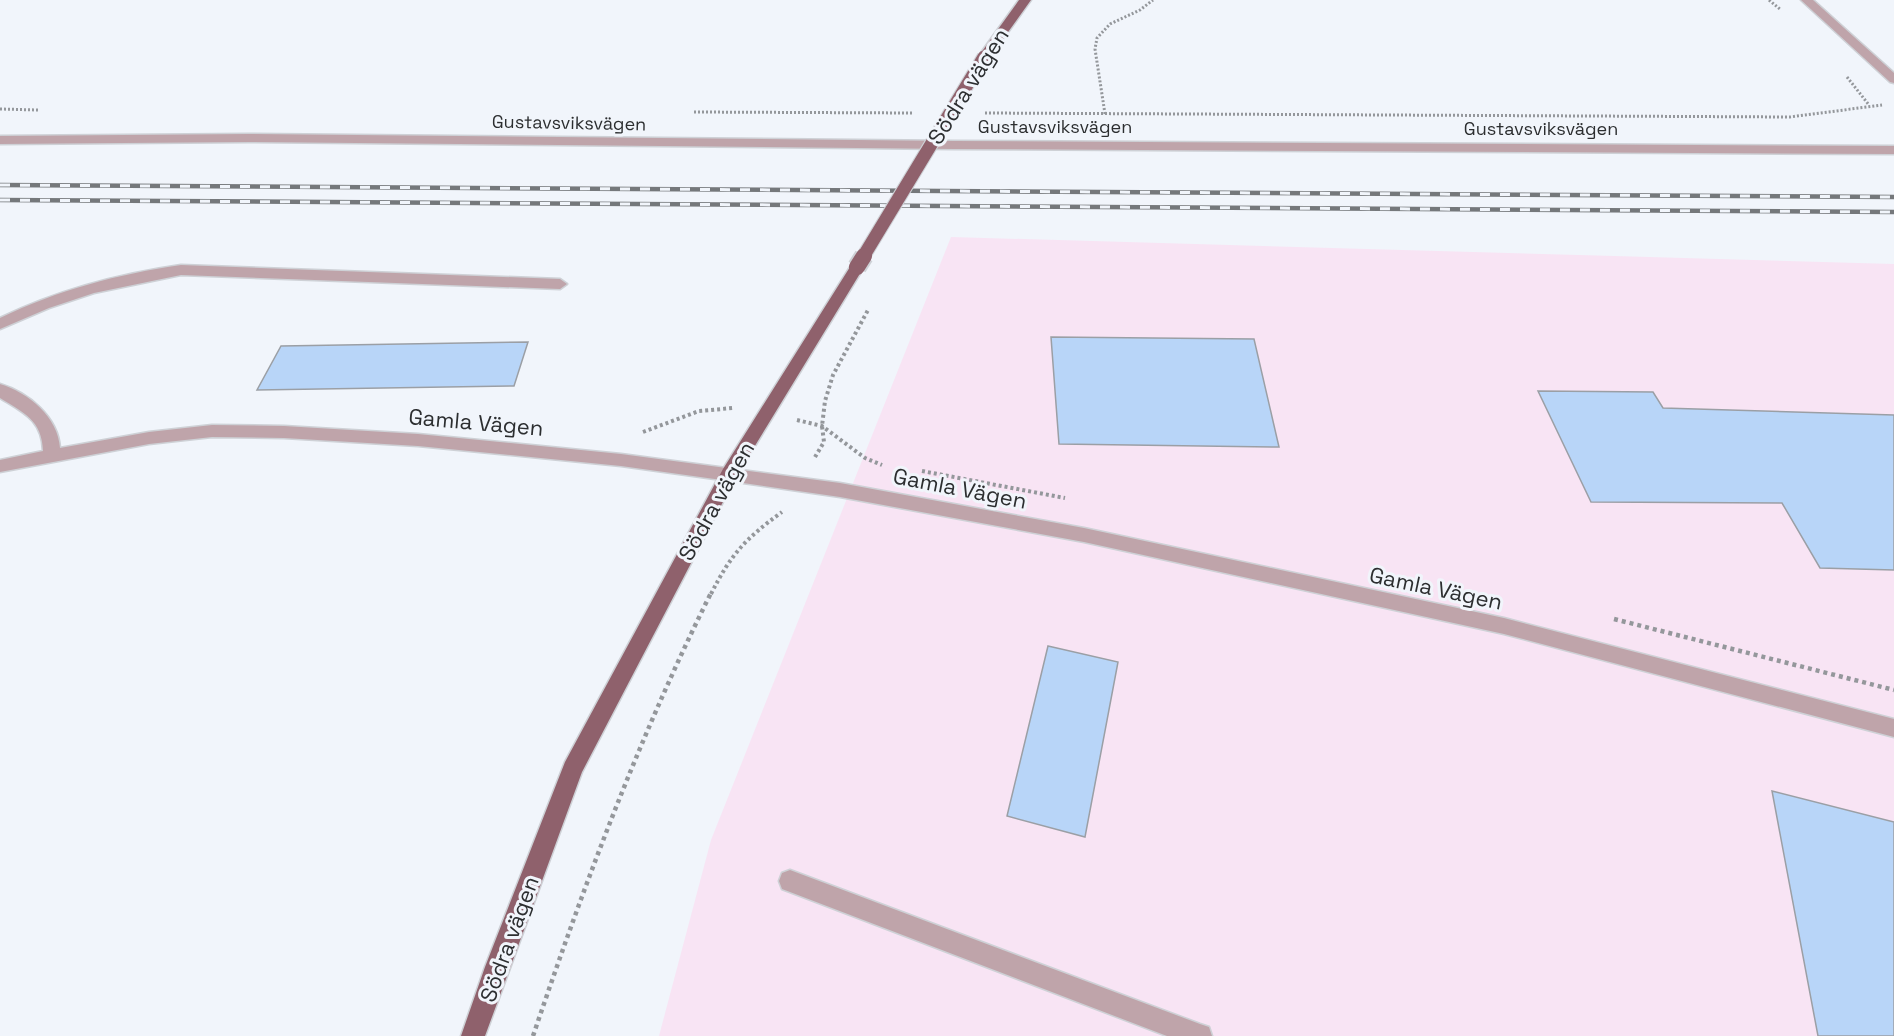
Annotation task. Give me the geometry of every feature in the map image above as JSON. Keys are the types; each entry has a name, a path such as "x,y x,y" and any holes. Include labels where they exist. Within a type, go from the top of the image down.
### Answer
{"main road":[{"name":"Södra vägen","path":"473,1036 573,769 729,474 984,57 1025,0"}],"street":[{"path":"1807,0 1894,79"},
{"name":"Gustavsviksvägen","path":"0,140 248,138 954,145 1894,150"},
{"path":"0,324 85,289 138,275 181,270 560,284"},
{"path":"0,390 42,417 52,438 52,456"},
{"name":"Gamla Vägen","path":"0,466 149,438 212,431 284,432 440,442 621,460 729,474 800,484 1084,536 1504,626 1894,728"},
{"path":"790,881 1200,1036"}],"path":[{"path":"1105,114 1095,49 1097,38 1110,24 1153,0"},
{"path":"533,1036 569,929 619,800 668,686 703,612 738,548 751,535 785,510 824,442 822,426 825,401 833,375 870,305"}],"shaded area":[{"path":"951,237 1894,264 1894,1036 659,1036 711,840"}],"building":[{"path":"1051,337 1254,339 1279,447 1059,444"},
{"path":"528,342 514,386 257,390 281,346"},
{"path":"1538,391 1653,392 1663,408 1894,415 1894,570 1820,568 1782,503 1591,502"},
{"path":"1048,646 1118,662 1085,837 1007,816"},
{"path":"1772,791 1894,822 1894,1036 1818,1036"}],"railway":[{"path":"0,185 1894,197"},
{"path":"0,200 1894,212"}]}
